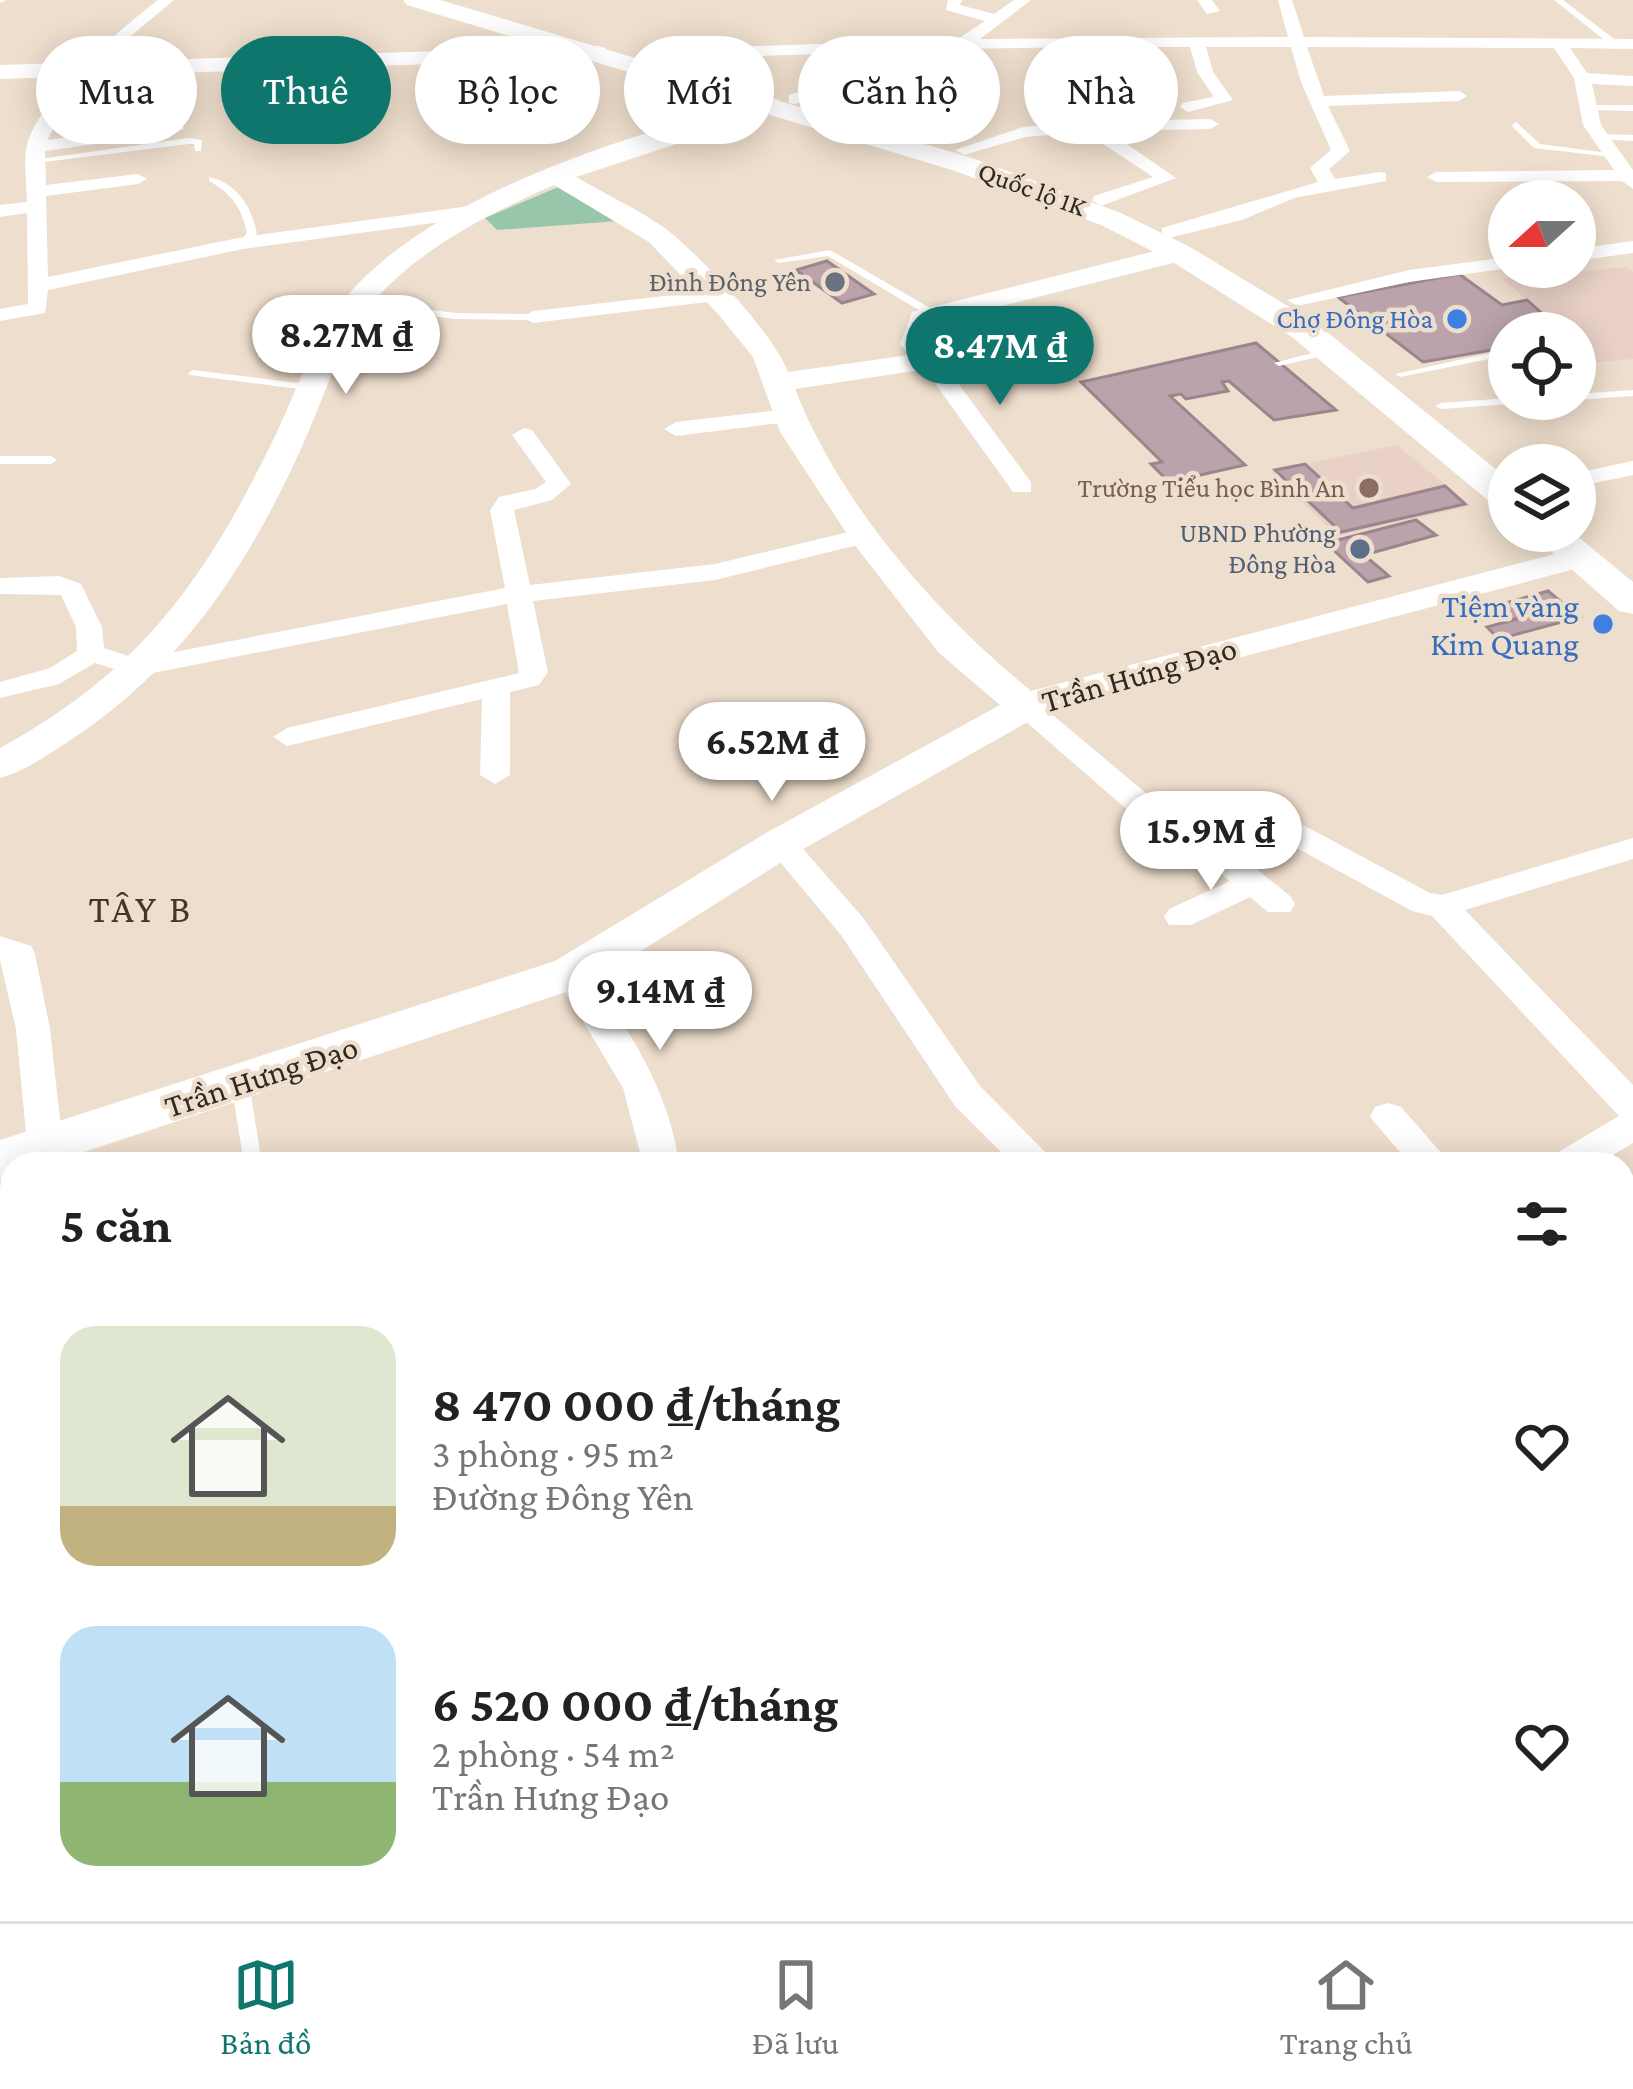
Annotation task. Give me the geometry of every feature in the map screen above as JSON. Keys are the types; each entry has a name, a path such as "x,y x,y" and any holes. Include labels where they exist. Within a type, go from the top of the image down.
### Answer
{"main road":[{"name":"Quốc lộ 1K","path":"415,0 539,36"},
{"name":"Quốc lộ 1K","path":"457,0 624,48"},
{"name":"Quốc lộ 1K","path":"600,54 798,105"},
{"name":"Quốc lộ 1K","path":"774,99 1174,242"},
{"name":"Quốc lộ 1K","path":"969,144 1101,200 1283,303 1400,374 1488,444"},
{"name":"Quốc lộ 1K","path":"1283,303 1331,351 1488,482"},
{"path":"1594,552 1633,602"}],"street":[{"path":"122,36 167,0"},
{"path":"956,0 951,8 997,20"},
{"path":"974,36 1024,0"},
{"path":"1285,0 1317,101 1341,151 1319,168 1328,183"},
{"path":"796,30 802,36"},
{"path":"1178,40 1624,44"},
{"path":"1188,107 1225,100 1205,72 1196,40"},
{"path":"1559,44 1582,78 1592,125 1629,179"},
{"path":"0,72 36,71"},
{"path":"1582,78 1633,81"},
{"path":"1317,101 1459,96"},
{"path":"0,765 52,735 164,643 237,545 352,310 412,248 470,212 558,177 798,97"},
{"path":"1178,125 1210,124"},
{"path":"1126,149 1186,138"},
{"path":"0,315 38,309 36,154 41,144"},
{"path":"36,154 90,144"},
{"path":"1101,200 1168,178 1119,144"},
{"path":"558,177 658,236 717,296 767,356 780,382 788,416 814,463 865,536 952,644 1142,806 1182,825 1279,904"},
{"path":"1022,487 915,344 916,326 922,318 1174,242 1276,197 1328,183 1380,177"},
{"path":"0,211 138,178"},
{"path":"1436,178 1629,179"},
{"path":"36,286 243,243 470,212"},
{"path":"1596,252 1633,247"},
{"path":"1283,303 1409,276 1488,266"},
{"path":"533,317 717,296"},
{"path":"780,382 931,362"},
{"path":"676,429 788,416"},
{"path":"287,737 529,679 534,671 502,510 508,502 543,495 559,484 524,435"},
{"path":"1596,476 1633,468"},
{"path":"92,653 136,668 521,593 715,572 865,536"},
{"name":"Trần Hưng Đạo","path":"51,1152 240,1083 571,973 781,843 1026,707 1090,683 1564,552"},
{"path":"0,586 59,584 72,590 88,627 92,653"},
{"path":"0,690 54,677 77,667 92,653"},
{"path":"495,775 496,690"},
{"path":"1182,825 1238,803 1406,896 1442,906 1633,1108"},
{"path":"781,843 824,889 973,1106 1021,1152"},
{"path":"1442,906 1633,848"},
{"path":"1180,917 1251,884"},
{"path":"0,947 19,954 33,1029 46,1152"},
{"path":"571,973 604,1020 652,1116 659,1152"},
{"path":"1388,1117 1422,1152"},
{"path":"1588,1152 1633,1125"}],"lane":[{"path":"1558,0 1624,44"},
{"path":"1591,108 1633,108"},
{"path":"1516,125 1537,146 1612,154"},
{"path":"1600,137 1633,138"},
{"path":"36,154 188,141 199,142 198,149"},
{"path":"212,179 231,187 252,225 243,243"},
{"path":"779,260 830,253 933,314"},
{"path":"352,310 376,306 455,316 533,317"},
{"path":"1279,363 1331,351"},
{"path":"1400,374 1488,356"},
{"path":"193,373 314,388"},
{"path":"1596,396 1633,393"},
{"path":"1442,406 1488,403"},
{"path":"0,460 51,460"},
{"path":"240,1083 251,1152"}],"shaded area":[{"path":"1627,267 1633,272 1633,359 1596,361 1596,312 1540,312 1513,288 1596,288 1596,270"},
{"name":"Trường Tiểu học Bình An","path":"1397,445 1471,506 1338,536 1270,471"}],"green space":[{"path":"561,186 618,221 497,230 485,218"}],"building":[{"name":"Đình Đông Yên","path":"827,261 874,294 842,303 796,270"},
{"name":"Chợ Đông Hòa","path":"1459,274 1502,305 1527,300 1540,312 1488,312 1488,351 1423,362 1338,297"},
{"path":"1256,343 1336,410 1274,420 1229,381 1222,382 1228,391 1186,399 1181,394 1170,396 1245,465 1169,482 1151,464 1162,462 1081,382"},
{"path":"1305,464 1353,508 1445,486 1465,504 1341,532 1275,470"},
{"name":"UBND Phường Đông Hòa","path":"1416,520 1436,535 1364,555 1389,576 1368,582 1326,543"},
{"path":"1548,591 1566,606 1511,620 1495,606"},
{"path":"1566,606 1580,617 1499,639 1487,627"}],"place":[{"name":"Đình Đông Yên","path":"835,282"},
{"name":"Chợ Đông Hòa","path":"1457,319"},
{"name":"Trường Tiểu học Bình An","path":"1369,488"},
{"name":"UBND Phường Đông Hòa","path":"1360,549"},
{"name":"Tiệm vàng Kim Quang","path":"1603,624"}],"district":[{"name":"TÂY B","path":"141,908"}]}
